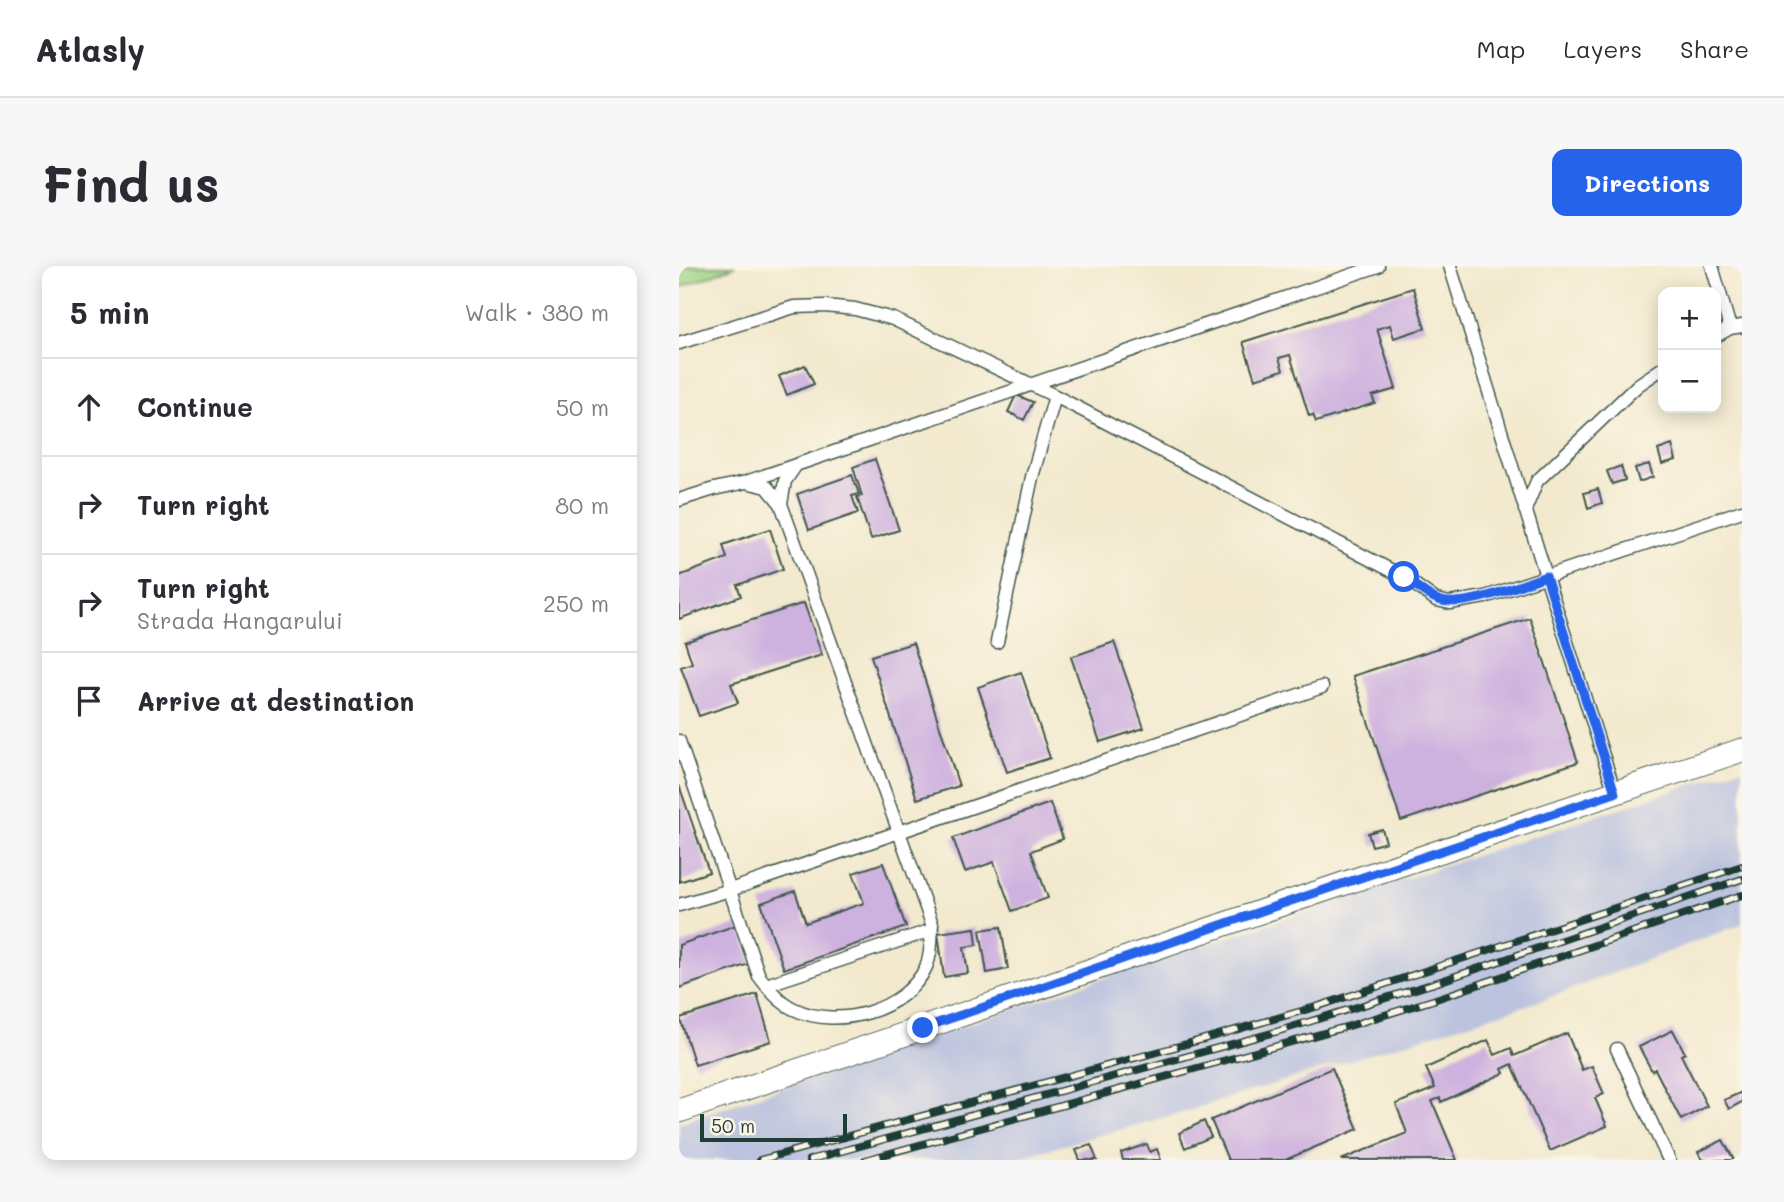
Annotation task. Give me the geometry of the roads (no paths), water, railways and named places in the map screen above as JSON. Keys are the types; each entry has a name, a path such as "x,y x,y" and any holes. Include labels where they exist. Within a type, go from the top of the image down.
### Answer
{"street":[{"path":"679,1111 1276,906 1742,750"}],"lane":[{"path":"679,500 746,482 1378,266"},
{"path":"1450,266 1615,793"},
{"path":"1711,266 1736,327"},
{"path":"679,343 794,307 855,309 893,319 1055,396 1404,577 1436,600 1450,603 1485,597 1742,511"},
{"path":"1525,510 1537,481 1637,385 1658,371"},
{"path":"997,642 1032,477 1055,396"},
{"path":"781,504 785,481 797,464"},
{"path":"679,741 759,976 773,994 795,1010 827,1019 860,1015 895,1002 917,983 931,948 932,924 781,504 767,487 746,482"},
{"path":"679,905 730,890 1322,687"},
{"path":"767,985 932,930"},
{"path":"1617,1049 1669,1160"}],"railway":[{"path":"760,1160 1319,1006 1742,866"},
{"path":"809,1160 1279,1031 1438,982 1742,879"},
{"path":"865,1160 1349,1026 1742,895"}]}
